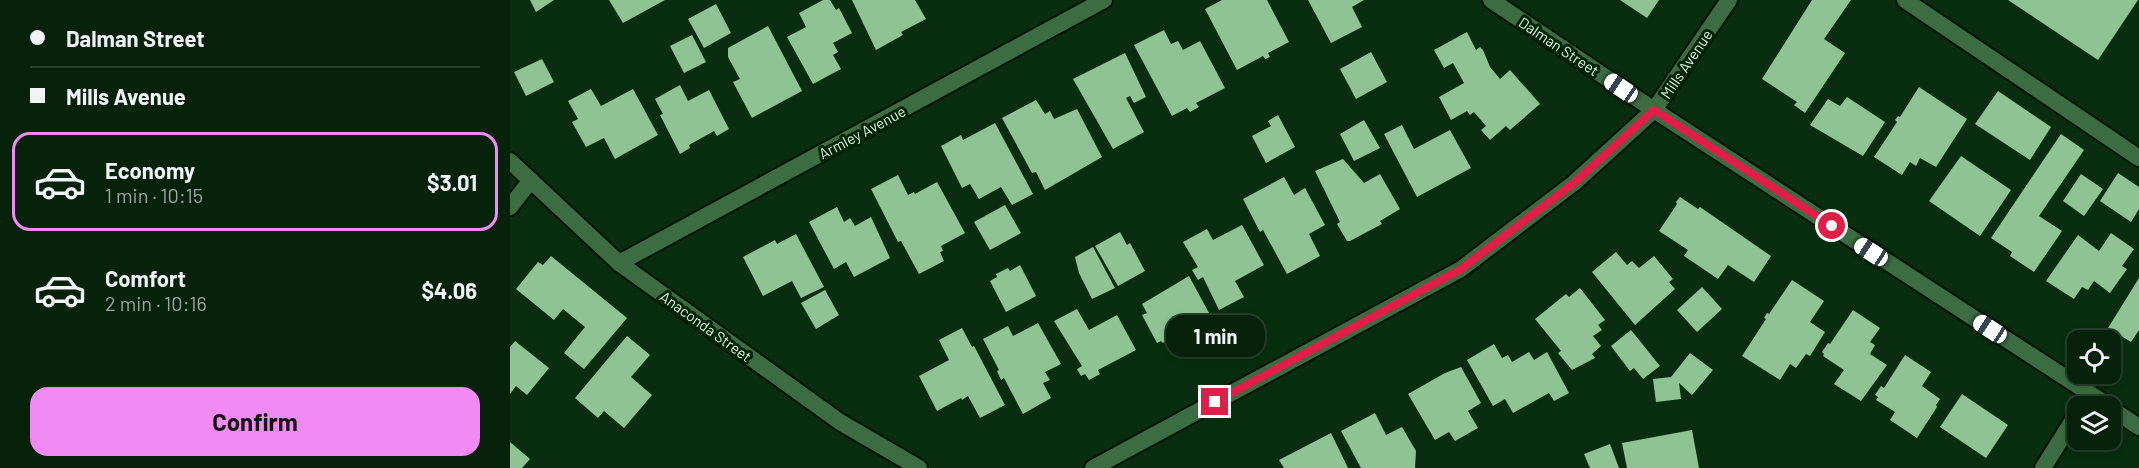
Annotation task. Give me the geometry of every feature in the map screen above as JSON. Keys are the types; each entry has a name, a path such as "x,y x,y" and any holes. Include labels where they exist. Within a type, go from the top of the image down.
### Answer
{"street":[{"name":"Armley Avenue","path":"619,263 1104,0"},
{"name":"Dalman Street","path":"1491,0 2079,396"},
{"name":"Mills Avenue","path":"1093,468 1461,269 1574,183 1654,110 1729,0"},
{"path":"1905,0 2139,158"},
{"name":"Anaconda Street","path":"510,162 619,263 840,422 918,468"},
{"path":"510,207 531,180"},
{"name":"Dalman Street","path":"2121,415 2139,427"},
{"path":"2043,468 2067,430"}],"building":[{"path":"530,0 554,0 536,12"},
{"path":"609,0 665,0 623,23"},
{"path":"823,0 830,0 836,10 839,8 852,33 833,43 838,52 833,55 841,69 813,84 787,37 806,27 799,13"},
{"path":"852,0 915,0 926,19 901,32 903,35 876,50"},
{"path":"1222,0 1267,0 1289,42 1268,53 1270,57 1265,59 1263,56 1237,70 1205,9"},
{"path":"1308,0 1364,0 1352,7 1362,27 1331,43"},
{"path":"1620,0 1659,0 1647,18"},
{"path":"1812,0 1851,0 1824,39 1845,53 1805,113 1794,105 1797,102 1762,79"},
{"path":"2008,0 2138,0 2098,60"},
{"path":"716,4 731,33 704,48 688,19"},
{"path":"768,26 802,91 752,118 733,82 740,79 728,57 728,48"},
{"path":"1164,30 1171,44 1178,41 1183,50 1200,41 1225,88 1196,103 1199,107 1190,112 1187,108 1172,116 1134,45"},
{"path":"1467,32 1476,50 1480,47 1483,50 1490,67 1500,79 1510,70 1540,104 1510,130 1506,126 1490,140 1481,130 1486,126 1474,112 1470,115 1467,111 1451,120 1439,97 1464,83 1453,63 1444,68 1434,50"},
{"path":"692,35 706,62 684,73 670,46"},
{"path":"1371,52 1387,82 1356,99 1340,69"},
{"path":"1125,53 1146,97 1134,103 1130,96 1126,98 1144,132 1113,149 1073,79"},
{"path":"542,59 554,82 526,96 514,72"},
{"path":"680,85 688,101 709,90 729,129 717,136 714,131 689,145 690,148 680,154 660,115 663,114 655,99"},
{"path":"1919,87 1967,119 1936,167 1920,158 1916,166 1910,162 1902,175 1874,157 1897,122 1895,120 1898,116 1900,117"},
{"path":"591,89 601,106 633,89 658,135 615,159 604,138 586,147 572,122 578,119 568,101"},
{"path":"1998,91 2051,127 2030,160 1975,124"},
{"path":"1847,97 1885,122 1863,156 1810,125 1828,99 1840,106"},
{"path":"1036,100 1045,114 1050,111 1054,119 1077,109 1102,157 1045,190 1036,172 1032,173 1002,118"},
{"path":"1278,115 1295,147 1266,163 1252,136 1271,126 1268,121"},
{"path":"1364,120 1380,148 1354,161 1340,134"},
{"path":"995,123 1033,194 1012,205 1001,187 979,199 970,184 962,188 941,146 961,135 963,140"},
{"path":"1402,125 1414,149 1450,130 1471,168 1417,197 1384,134"},
{"path":"2061,134 2084,150 2039,216 2062,231 2034,272 2010,256 2012,252 1991,238"},
{"path":"1961,156 2011,190 1980,236 1929,201"},
{"path":"1343,159 1364,183 1380,174 1400,209 1380,221 1382,224 1350,241 1347,241 1337,224 1340,222 1315,171"},
{"path":"2118,173 2139,187 2139,209 2131,222 2100,201"},
{"path":"2081,174 2103,189 2084,216 2063,201"},
{"path":"898,175 908,195 914,192 915,194 937,182 965,233 941,246 943,251 940,252 944,261 919,274 901,241 898,242 871,189"},
{"path":"1284,177 1294,195 1305,188 1325,225 1309,234 1320,256 1287,274 1263,230 1260,232 1243,199"},
{"path":"1680,197 1698,209 1700,207 1771,256 1754,282 1728,265 1718,279 1684,256 1688,250 1659,231"},
{"path":"1005,205 1021,233 990,250 974,222"},
{"path":"837,207 844,222 850,218 855,226 871,217 890,258 854,277 846,262 834,269 809,222"},
{"path":"1242,225 1264,265 1235,281 1244,297 1219,310 1203,277 1198,280 1192,270 1198,267 1183,242 1207,229 1213,240"},
{"path":"1120,232 1127,245 1130,243 1145,271 1118,286 1095,246"},
{"path":"2111,233 2134,249 2122,266 2127,269 2110,293 2094,281 2088,290 2082,287 2074,299 2046,281 2078,235 2099,251"},
{"path":"796,234 824,287 801,298 792,281 763,296 743,257 775,240 777,244"},
{"path":"1093,247 1115,288 1092,299 1079,273 1075,257"},
{"path":"1616,252 1627,265 1632,261 1639,268 1654,256 1673,279 1669,282 1675,289 1635,325 1592,272"},
{"path":"551,256 627,318 584,369 564,353 585,327 563,309 554,320 516,289 538,262 543,265"},
{"path":"1020,265 1036,296 1006,312 990,281 997,277 996,274 1008,268 1010,271"},
{"path":"1189,276 1209,313 1171,335 1172,338 1163,343 1161,341 1157,343 1142,315 1147,313 1142,304"},
{"path":"2139,278 2139,330 2131,342 2121,336 2121,330 2108,328"},
{"path":"1792,280 1824,301 1810,322 1825,332 1810,356 1806,354 1796,368 1790,364 1780,380 1742,356 1766,319 1764,318 1767,313 1769,314"},
{"path":"1702,287 1722,309 1697,332 1677,310"},
{"path":"1580,288 1605,320 1598,325 1602,330 1593,336 1601,346 1592,354 1595,358 1572,370 1558,353 1561,351 1535,319 1566,294 1569,297"},
{"path":"825,290 839,315 816,329 801,303"},
{"path":"1077,309 1089,330 1117,315 1136,350 1098,370 1100,374 1089,380 1085,374 1081,376 1077,369 1082,366 1054,321"},
{"path":"1853,310 1880,328 1870,342 1875,345 1870,354 1887,365 1861,401 1834,384 1844,370 1823,356 1822,352"},
{"path":"1038,323 1061,364 1045,372 1050,380 1043,383 1051,398 1023,414 1004,378 1001,380 997,371 999,370 983,339 1008,326 1013,336"},
{"path":"962,328 1005,405 980,418 968,396 937,411 919,376 949,360 939,340"},
{"path":"1631,330 1660,366 1643,379 1634,368 1630,371 1611,346"},
{"path":"627,336 650,355 631,377 652,395 624,428 604,411 598,418 575,398"},
{"path":"515,341 549,368 527,395 516,386 510,394 510,347"},
{"path":"1494,344 1502,358 1508,355 1512,362 1529,352 1534,360 1547,352 1569,393 1554,401 1549,393 1513,413 1505,399 1493,406 1467,360"},
{"path":"1690,353 1713,370 1692,395 1679,383 1681,399 1656,402 1653,379 1671,377"},
{"path":"1905,355 1931,372 1922,386 1940,399 1917,438 1890,420 1895,412 1876,400 1878,397 1875,395 1881,386 1884,388"},
{"path":"1461,367 1481,403 1468,411 1478,428 1455,441 1449,432 1435,440 1408,394 1445,373"},
{"path":"1962,394 2008,425 1986,458 1940,427"},
{"path":"1375,413 1386,435 1402,427 1416,451 1415,468 1361,468 1341,431"},
{"path":"1692,430 1699,468 1627,468 1622,443"},
{"path":"1331,433 1348,468 1284,468 1279,460"},
{"path":"510,442 530,459 522,468 510,468"},
{"path":"1610,444 1619,468 1590,468 1584,454"}],"route":[{"path":"1215,402 1461,269 1574,183 1654,110 1832,226"}]}
